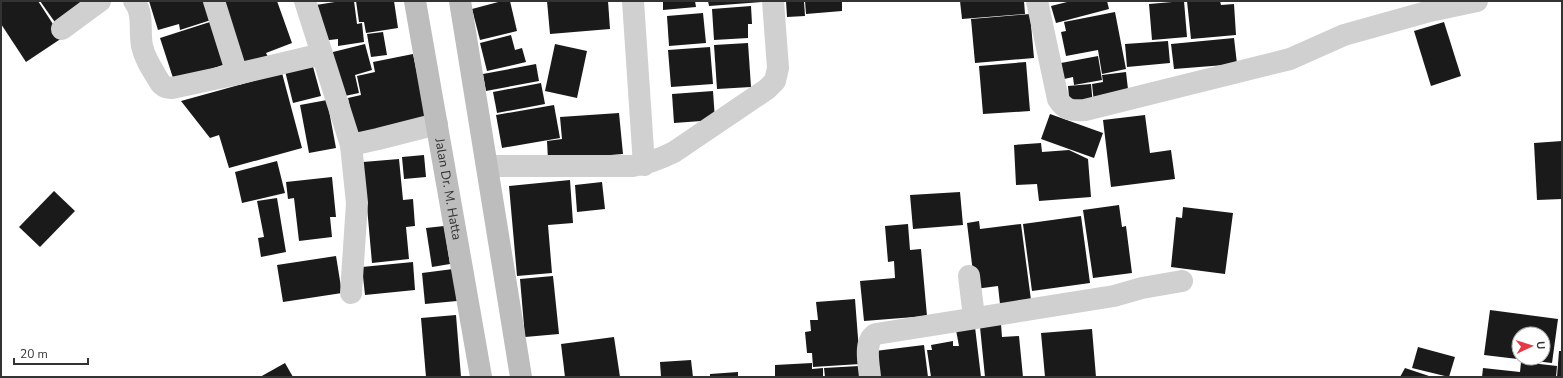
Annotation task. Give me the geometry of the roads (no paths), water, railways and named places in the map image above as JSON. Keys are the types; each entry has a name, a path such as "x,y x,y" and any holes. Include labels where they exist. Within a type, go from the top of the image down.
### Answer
{"main road":[{"name":"Jalan Dr. M. Hatta","path":"415,1 438,124 481,377"},
{"path":"460,1 521,377"}],"street":[{"path":"62,30 100,1"},
{"path":"134,1 139,7 142,45 145,55 165,87 172,88 322,54"},
{"path":"214,1 237,74"},
{"path":"305,1 351,145 356,204 351,294"},
{"path":"633,1 644,165"},
{"path":"487,166 644,165 674,152 772,86 777,75 778,68 773,1"},
{"path":"1037,1 1058,99 1066,109 1074,111 1085,110 1290,59 1344,35 1430,11 1477,1"},
{"path":"351,145 438,124"},
{"path":"969,276 974,317"},
{"path":"870,377 868,346 869,340 876,334 974,317 1114,296 1142,288 1182,281"}]}
